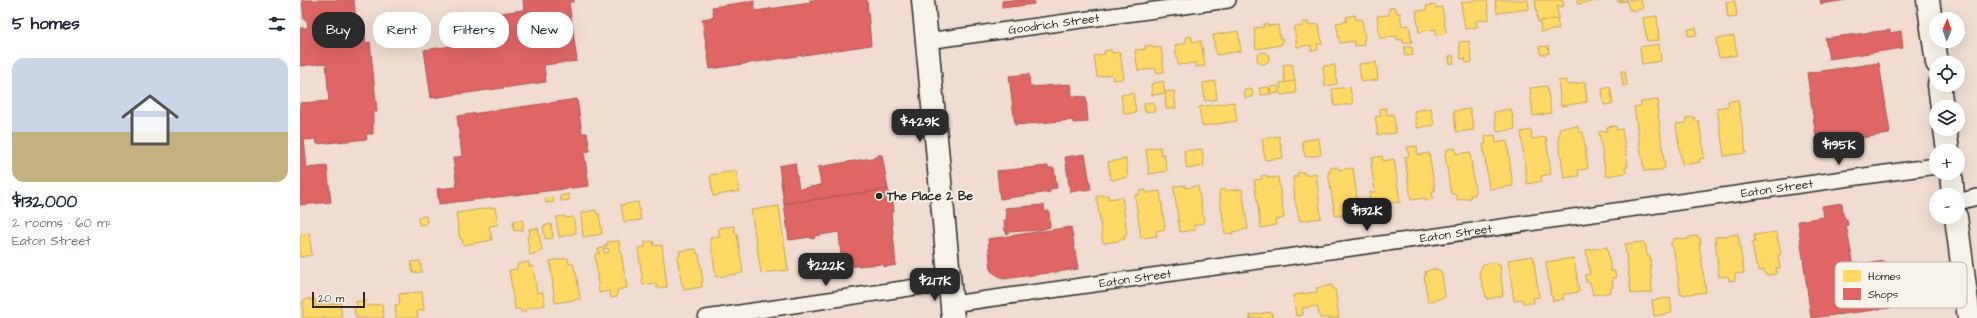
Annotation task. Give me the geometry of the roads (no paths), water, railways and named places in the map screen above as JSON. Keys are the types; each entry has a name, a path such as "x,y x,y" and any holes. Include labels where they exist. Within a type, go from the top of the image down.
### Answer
{"main road":[{"path":"923,0 953,311"},
{"path":"1928,0 1935,56"},
{"path":"1957,224 1962,262"},
{"path":"1967,296 1970,318"}],"street":[{"name":"Goodrich Street","path":"927,41 1228,0"},
{"name":"Eaton Street","path":"953,311 1929,167"},
{"path":"1965,200 1977,197"},
{"path":"706,318 950,282"}],"place":[{"name":"The Place 2 Be","path":"879,196"}]}
